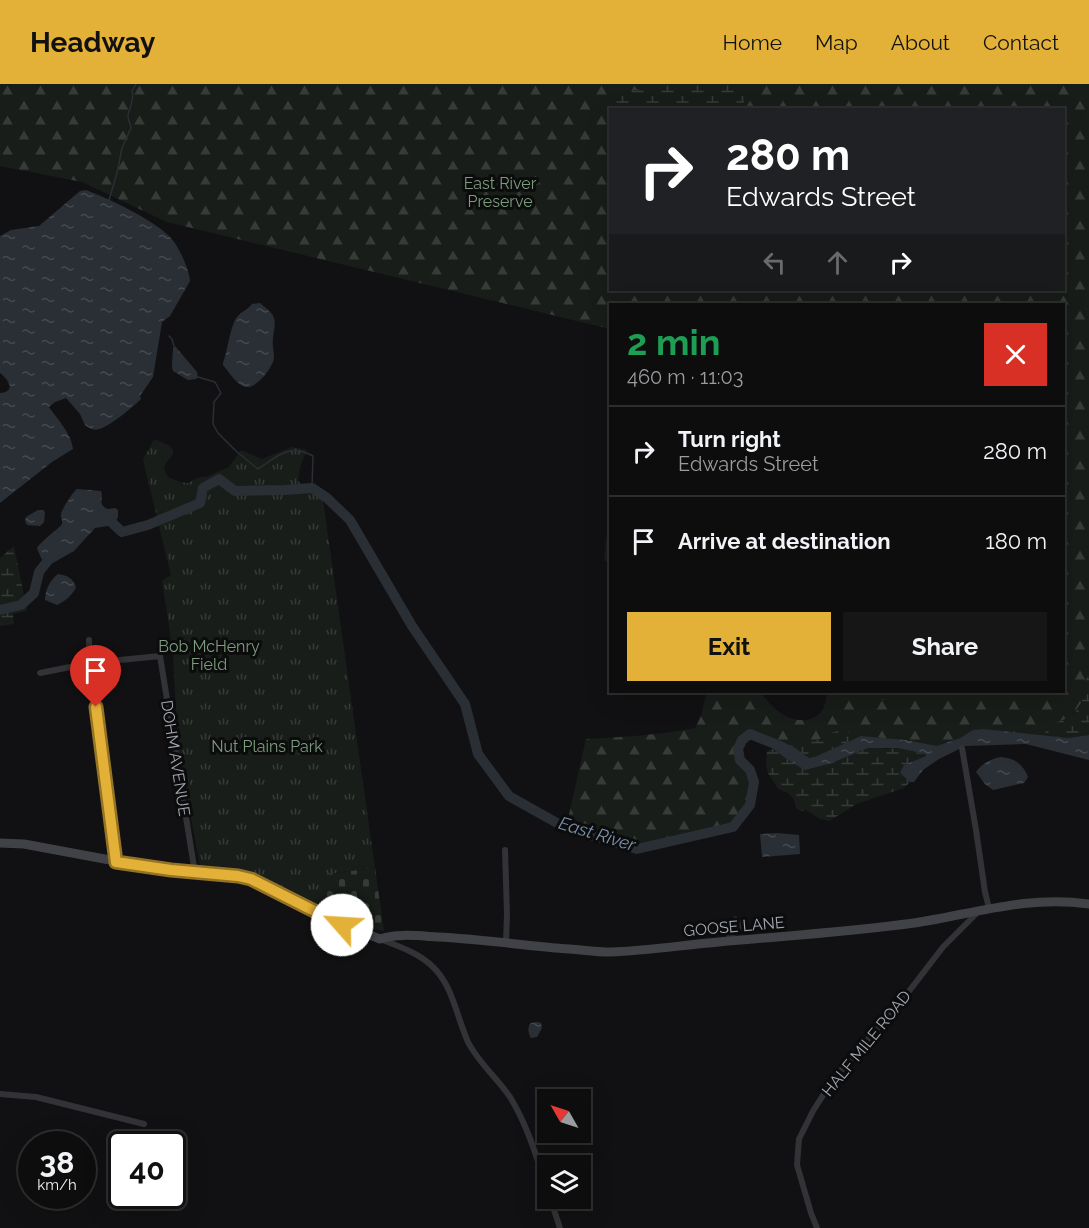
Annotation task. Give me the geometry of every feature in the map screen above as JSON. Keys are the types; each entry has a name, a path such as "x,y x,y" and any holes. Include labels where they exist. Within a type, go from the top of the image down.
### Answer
{"street":[{"path":"89,640 116,862"},
{"name":"DOHM AVENUE","path":"39,673 90,663 160,656 195,873"},
{"path":"962,748 985,892 984,909"},
{"path":"0,843 15,843 116,862 251,879 328,919 418,956 432,965 440,975 469,1043 509,1096 526,1126 537,1158"},
{"path":"505,850 506,942"},
{"name":"GOOSE LANE","path":"380,939 420,936 477,939 545,948 630,951 915,923 1019,903 1089,904"},
{"name":"HALF MILE ROAD","path":"817,1228 797,1165 799,1139 813,1111 832,1081 903,999 943,947 984,909"},
{"path":"0,1095 36,1097 144,1124"},
{"path":"554,1209 560,1228"}],"green space":[{"name":"East River Preserve","path":"0,84 1089,84 1089,675 1085,681 1081,703 1072,717 1055,723 1041,736 983,729 973,730 960,738 937,746 906,740 861,736 834,748 794,748 791,745 780,746 750,734 742,740 738,750 740,760 750,770 754,782 750,805 733,827 637,849 566,828 586,739 654,734 695,728 701,716 706,695 710,693 761,693 784,715 804,720 813,718 821,712 827,693 1065,693 1065,303 609,303 609,329 167,222 82,182 0,166"},
{"path":"648,84 744,84 747,90 742,108 609,108 613,95 645,88"},
{"name":"Nut Plains Park","path":"154,439 170,446 173,450 173,454 164,466 168,477 188,483 229,467 241,450 262,459 292,447 307,450 300,467 298,480 302,486 322,493 375,868 327,874 327,914 263,879 232,869 200,865 178,757 173,652 162,581 171,575 143,460"},
{"path":"609,513 609,561 604,561"},
{"path":"14,546 27,611 13,614 14,624 0,626 0,558"},
{"path":"1089,675 1089,735 1068,738 1041,736 1055,723 1073,716 1081,703 1085,681"},
{"path":"881,693 905,693 905,697 882,700"},
{"path":"842,730 861,736 809,758 791,745 798,740 818,740 830,733"},
{"path":"876,747 898,748 926,756 904,765 900,773 910,782 904,788 857,804 829,821 820,819 806,810 801,811 796,808 794,799 788,793 778,789 768,773 766,764 767,751 773,749 791,762 832,763"},
{"path":"375,868 384,931 367,928 327,914 327,874"}],"water":[{"path":"86,190 131,211 164,231 180,252 190,281 170,316 162,322 153,377 140,396 141,399 115,420 95,430 85,425 80,414 66,398 55,402 49,407 67,432 73,449 52,462 0,503 0,393 10,388 0,373 0,236 11,230 39,226 80,191"},
{"path":"260,303 271,312 274,319 274,358 264,376 255,384 247,387 237,382 223,363 235,320 252,304"},
{"path":"175,346 197,372 196,379 188,380 173,371 173,348"},
{"path":"77,489 101,491 103,505 108,509 118,510 118,517 114,525 95,528 74,551 51,564 44,564 37,548 62,524 62,512"},
{"path":"38,510 45,512 44,522 40,526 27,525 26,517"},
{"path":"58,574 70,578 76,587 68,598 57,605 45,600 48,586"},
{"path":"983,729 1068,738 1089,735 1089,760 1026,744 965,746 939,759 923,770 914,782 910,782 900,773 904,765 926,756 925,754 898,748 868,748 832,763 805,770 773,749 791,745 809,758 861,736 906,740 937,746 960,738 973,730"},
{"path":"1001,757 1014,760 1021,765 1028,777 1024,783 993,790 985,784 976,772 987,762"},
{"path":"760,834 799,835 800,854 762,857"},
{"path":"736,916 746,926 737,935 727,938 724,933 726,928 729,921"},
{"path":"537,1022 541,1023 542,1028 537,1037 531,1038 529,1026"}],"waterway":[{"path":"109,200 122,148 131,128 128,114 133,99 132,91 136,84"},
{"path":"169,336 174,346"},
{"path":"198,377 215,382 221,393 214,402 213,424 218,433 236,451 258,469 284,453 305,452 313,456 312,488"},
{"name":"East River","path":"102,519 107,518 122,532 148,525 200,503 203,488 219,479 235,491 312,488 327,498 350,520 412,626 465,704 478,754 509,796 566,828 637,849 733,827 750,805 754,782 750,770 740,760 738,749 742,740 750,734 791,752"},
{"name":"East River","path":"0,610 21,605 34,593 39,572 53,554"}],"route":[{"path":"96,707 116,862 251,879 342,925"}],"park label":[{"name":"Bob McHenry Field","path":"209,655"}]}
